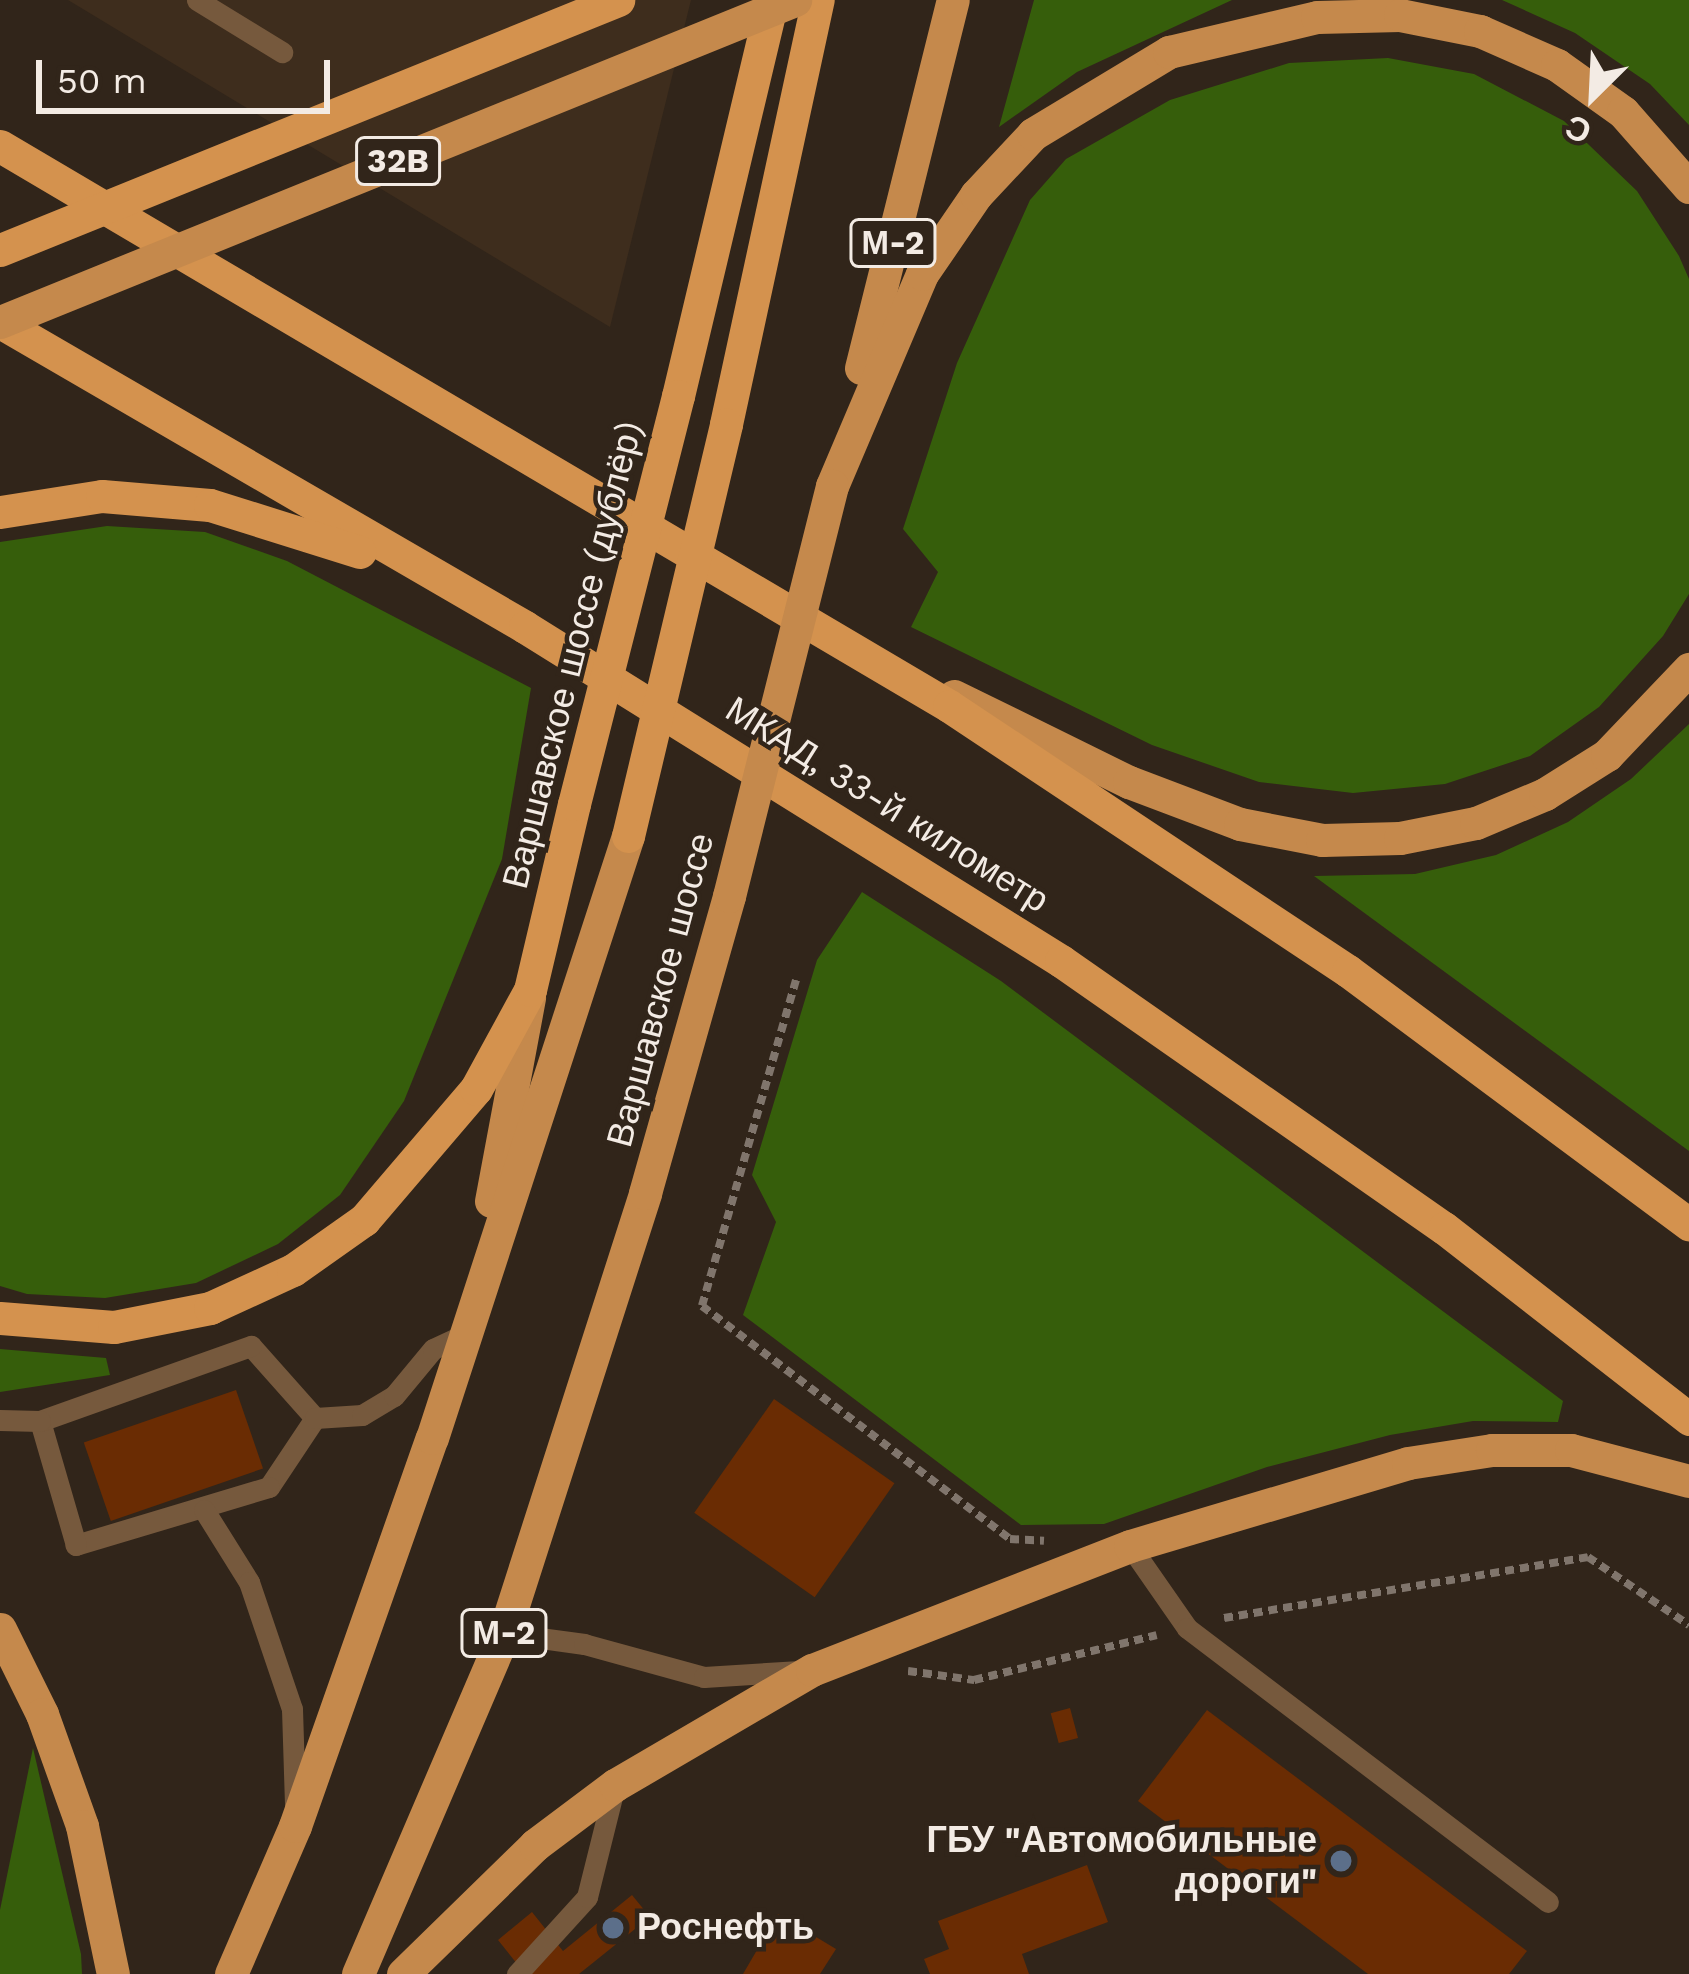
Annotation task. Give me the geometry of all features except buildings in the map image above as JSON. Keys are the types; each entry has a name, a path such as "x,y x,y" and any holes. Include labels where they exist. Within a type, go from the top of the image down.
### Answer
{"highway":[{"path":"0,250 619,0"},
{"name":"Варшавское шоссе (дублёр)","path":"530,990 772,0"},
{"name":"Варшавское шоссе","path":"628,836 818,0"},
{"path":"0,146 778,600 1348,971 1689,1224"},
{"name":"МКАД, 33-й километр","path":"0,322 525,627 1079,973 1444,1228 1689,1419"},
{"path":"0,512 102,496 210,505 324,536 525,627"},
{"path":"0,1318 114,1327 210,1308 293,1270 364,1220 427,1155 476,1089 530,990"}],"main road":[{"name":"32B","path":"0,322 795,0"},
{"name":"Варшавское шоссе","path":"358,1974 504,1633 645,1193 730,896 953,0"},
{"path":"832,486 922,274 976,195 1033,134 1169,52 1317,17 1400,15 1480,31 1557,65 1623,112 1689,187"},
{"path":"778,600 1129,782 1240,824 1322,840 1400,838 1476,823 1545,794 1607,755 1689,669"},
{"name":"Варшавское шоссе","path":"230,1974 296,1826 467,1333 628,836"},
{"name":"Варшавское шоссе (дублёр)","path":"467,1333 530,990"},
{"path":"403,1974 535,1845 615,1785 812,1670 1130,1546 1408,1463 1492,1450 1571,1450 1689,1481"},
{"path":"0,1629 42,1714 82,1826 113,1974"}],"lane":[{"path":"197,0 282,52"},
{"path":"315,1418 362,1415 394,1396 433,1349 467,1333"},
{"path":"0,1420 40,1421 251,1346 315,1418"},
{"path":"40,1421 76,1544 204,1510 269,1487 315,1418"},
{"path":"204,1510 249,1582 292,1709 296,1826"},
{"path":"1130,1546 1187,1628 1548,1902"},
{"path":"504,1633 584,1644 704,1677 812,1670"},
{"path":"517,1974 587,1897 615,1785"}],"path":[{"path":"796,980 702,1306 1010,1539 1058,1542"},
{"path":"897,1670 974,1680 1187,1628 1588,1557 1689,1625"}],"shaded area":[{"path":"68,0 691,0 610,327"}],"green space":[{"path":"1034,0 1232,0 1077,72 999,127"},
{"path":"1502,0 1689,0 1689,125 1650,84 1575,33"},
{"path":"1388,58 1474,74 1564,121 1637,191 1679,256 1689,279 1689,594 1663,636 1599,707 1530,756 1445,784 1353,793 1259,782 1152,745 911,627 938,572 903,529 957,363 1030,200 1066,159 1170,100 1289,63"},
{"path":"107,526 205,532 287,561 531,688 502,859 404,1101 340,1195 278,1244 196,1283 105,1298 27,1294 0,1286 0,542"},
{"path":"1689,724 1689,1151 1314,876 1415,874 1496,855 1568,822 1631,779"},
{"path":"862,892 1001,981 1563,1401 1558,1422 1473,1421 1390,1435 1267,1467 1104,1524 1021,1525 743,1315 776,1222 752,1175 817,960"},
{"path":"0,1349 106,1358 110,1375 0,1392"},
{"path":"33,1748 82,1974 0,1974 0,1910"}],"place":[{"name":"ГБУ \"Автомобильные дороги\"","path":"1341,1861"},
{"name":"Роснефть","path":"613,1928"}]}
